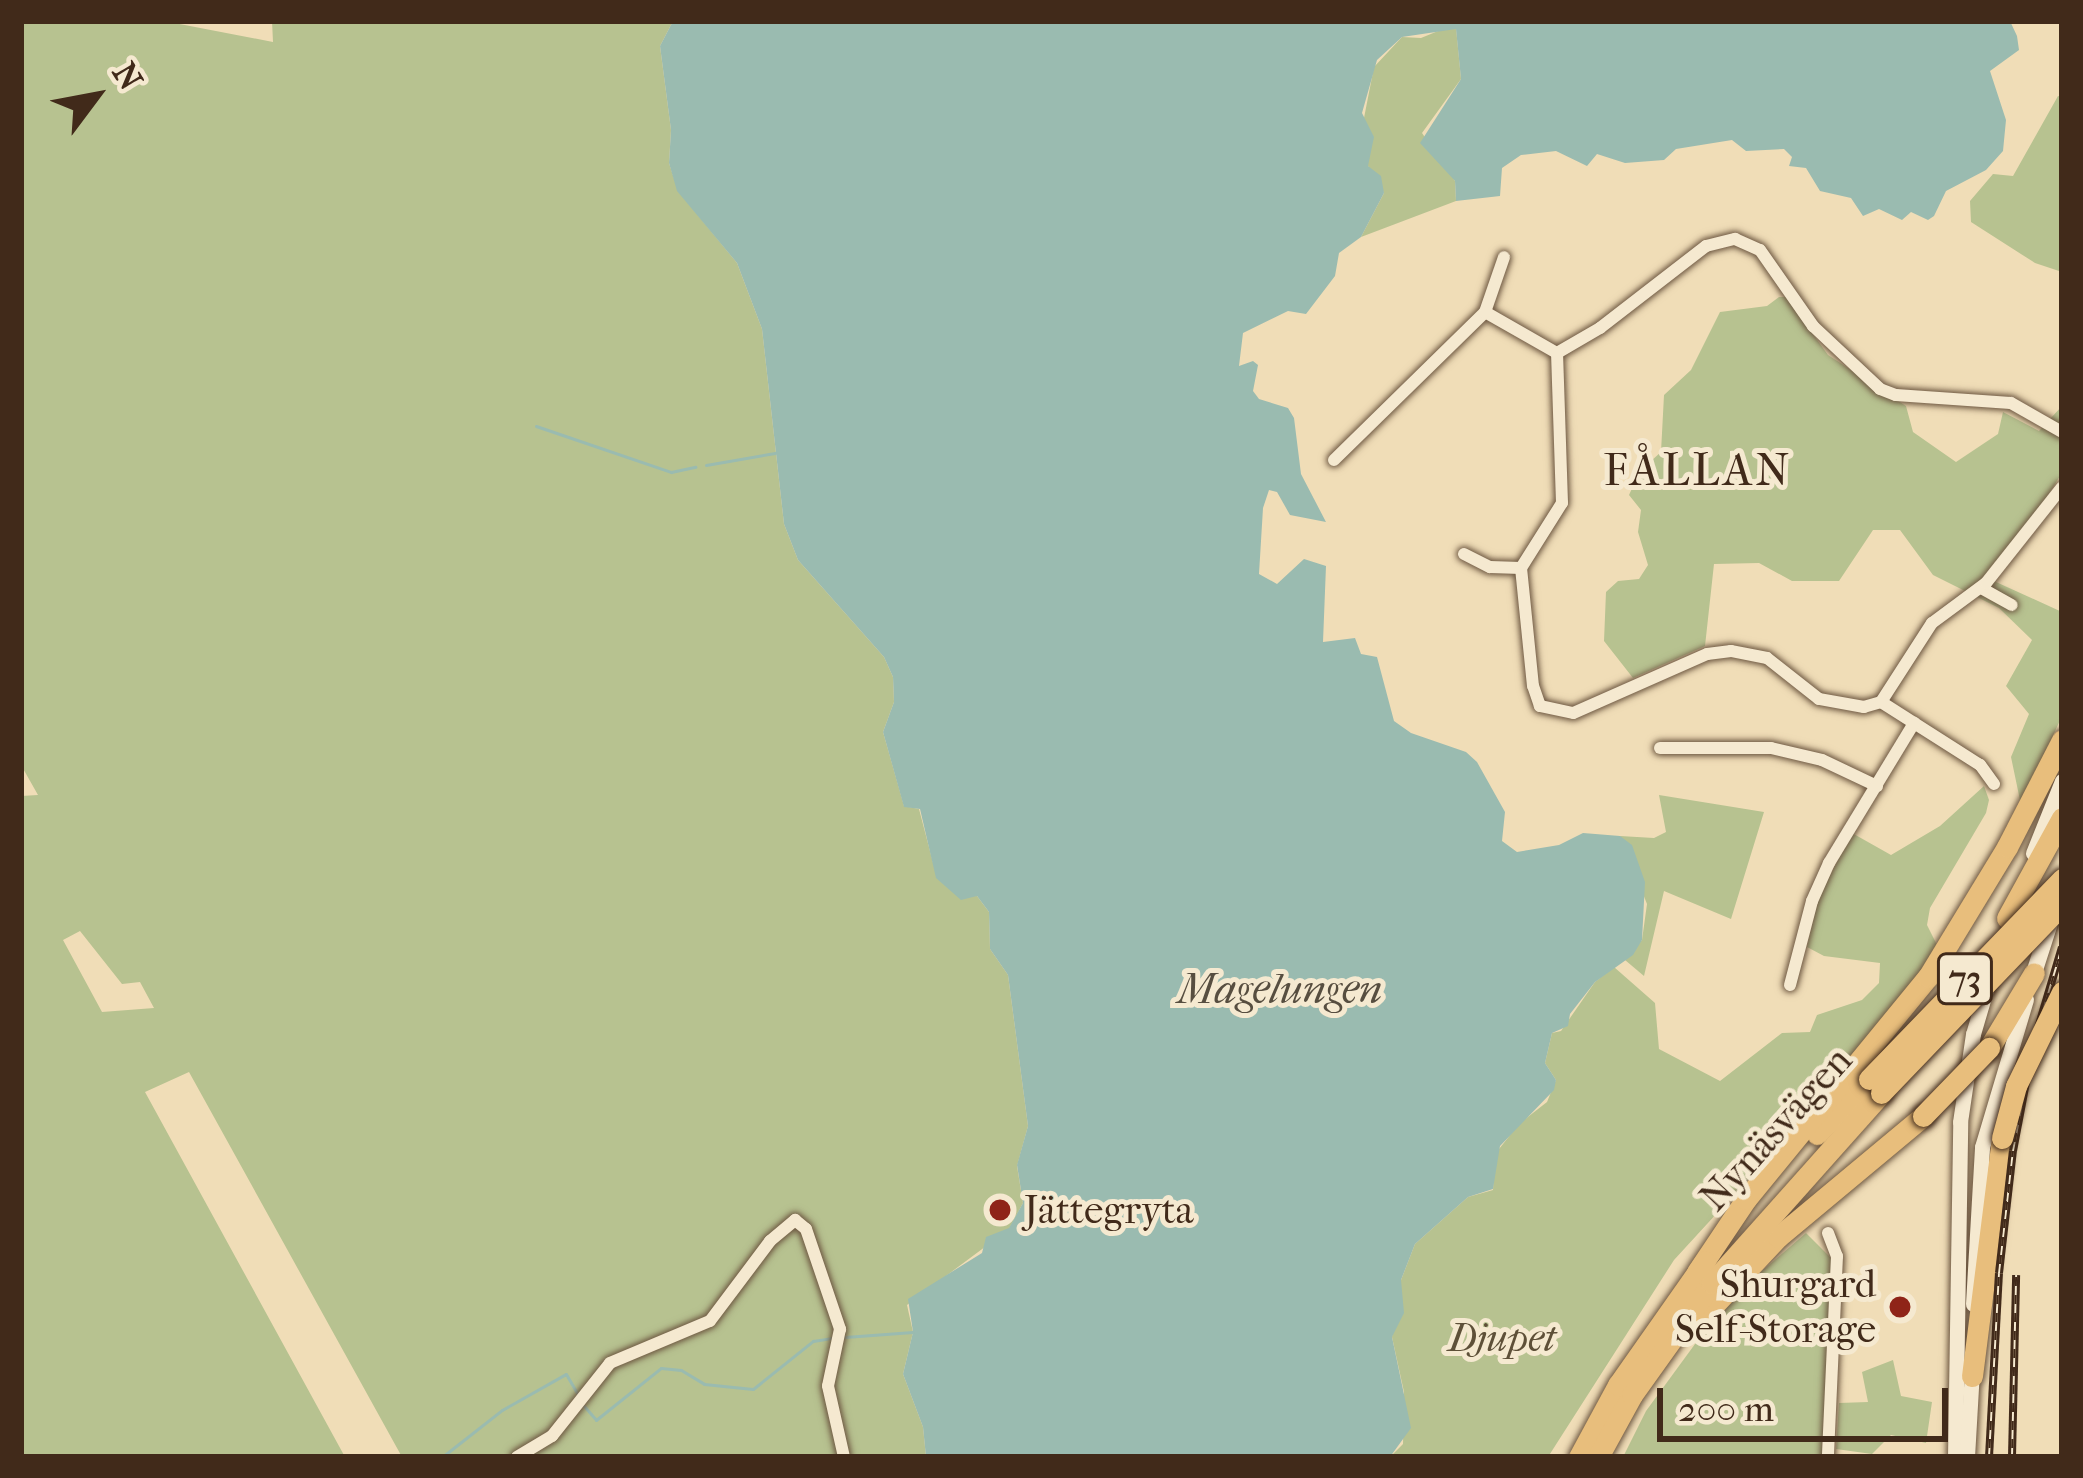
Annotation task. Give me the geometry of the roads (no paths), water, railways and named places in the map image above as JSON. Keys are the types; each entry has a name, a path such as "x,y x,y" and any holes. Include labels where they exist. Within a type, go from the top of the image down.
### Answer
{"highway":[{"path":"1868,1080 1966,918 2062,740"},
{"path":"2008,917 2059,822"},
{"name":"Nynäsvägen","path":"1579,1457 1618,1385 1696,1272 1868,1080 2062,879"},
{"name":"Nynäsvägen","path":"1601,1450 1712,1283 1868,1080 2062,904"},
{"path":"1601,1450 1737,1278 1778,1237 1923,1116 1990,1048 2034,973"},
{"path":"1972,1376 2002,1138 2016,1087 2062,992"}],"main road":[{"path":"2034,973 2062,888"}],"street":[{"path":"1557,353 1600,328 1706,247 1735,239 1760,250 1813,326 1864,380 1895,395 2011,403 2062,432"},
{"path":"1334,460 1485,312 1504,256"},
{"path":"1485,312 1557,353"},
{"path":"1557,353 1562,503 1521,568 1533,686 1540,706 1548,710 1573,713 1707,654 1731,651 1767,658 1819,699 1864,707 1881,702 1932,623 1981,588 2062,487"},
{"path":"1464,554 1490,567 1521,568"},
{"path":"1981,588 2012,605"},
{"path":"1881,702 1980,765 1994,784"},
{"path":"1790,985 1812,901 1914,723"},
{"path":"1660,748 1771,748 1822,760 1877,786"},
{"path":"1955,1457 1960,1122 1973,1034 2008,917 2062,781"},
{"path":"1967,1457 1974,1216 1982,1148 2034,973"},
{"path":"517,1457 552,1436 610,1363 719,1313 770,1241 794,1220 806,1229 840,1329 828,1387 844,1457"},
{"path":"1828,1234 1838,1256 1828,1457"}],"water":[{"name":"Magelungen","path":"673,21 2010,21 2019,50 1990,71 2006,120 2003,151 1986,170 1946,191 1928,220 1911,212 1902,220 1879,209 1863,216 1851,198 1820,191 1806,168 1789,166 1792,157 1784,149 1746,151 1732,140 1676,149 1664,160 1625,163 1597,154 1587,166 1556,151 1521,155 1502,168 1500,196 1456,201 1455,181 1420,143 1461,79 1456,29 1402,37 1377,60 1362,113 1374,137 1368,166 1381,176 1384,193 1361,237 1339,253 1335,276 1306,314 1288,311 1243,333 1239,366 1253,361 1258,365 1253,391 1259,399 1288,408 1294,418 1301,474 1326,522 1290,515 1277,492 1269,490 1263,508 1259,574 1277,584 1304,559 1326,566 1323,642 1355,638 1361,654 1377,657 1394,721 1411,733 1466,752 1477,762 1505,812 1502,841 1517,852 1559,845 1583,833 1620,836 1632,845 1645,882 1642,940 1633,955 1595,982 1570,1014 1568,1026 1552,1033 1545,1063 1556,1080 1554,1090 1500,1146 1493,1189 1468,1197 1415,1244 1401,1280 1404,1313 1392,1337 1411,1428 1390,1457 926,1457 923,1427 903,1374 913,1332 908,1299 982,1253 986,1237 1009,1228 1023,1203 1017,1165 1028,1126 1008,975 990,949 989,912 977,896 961,900 936,878 920,809 904,807 883,732 894,702 893,677 884,657 798,560 784,524 762,329 737,263 677,191 669,163 671,130 660,46"}],"waterway":[{"path":"536,426 671,472 695,467"},
{"path":"706,465 775,453"},
{"path":"845,1337 913,1332"},
{"path":"584,1406 596,1420 661,1368 681,1370 704,1384 753,1389 813,1341 833,1338"},
{"path":"442,1457 502,1410 566,1374 577,1393"}],"railway":[{"path":"1989,1457 1999,1273 2013,1151 2033,1045 2062,947"},
{"path":"2012,1457 2016,1275"}],"place":[{"name":"Jättegryta","path":"1000,1210"},
{"name":"Shurgard Self-Storage","path":"1900,1307"}],"district":[{"name":"FÅLLAN","path":"1698,471"}],"park label":[{"name":"Djupet","path":"1502,1338"}]}
